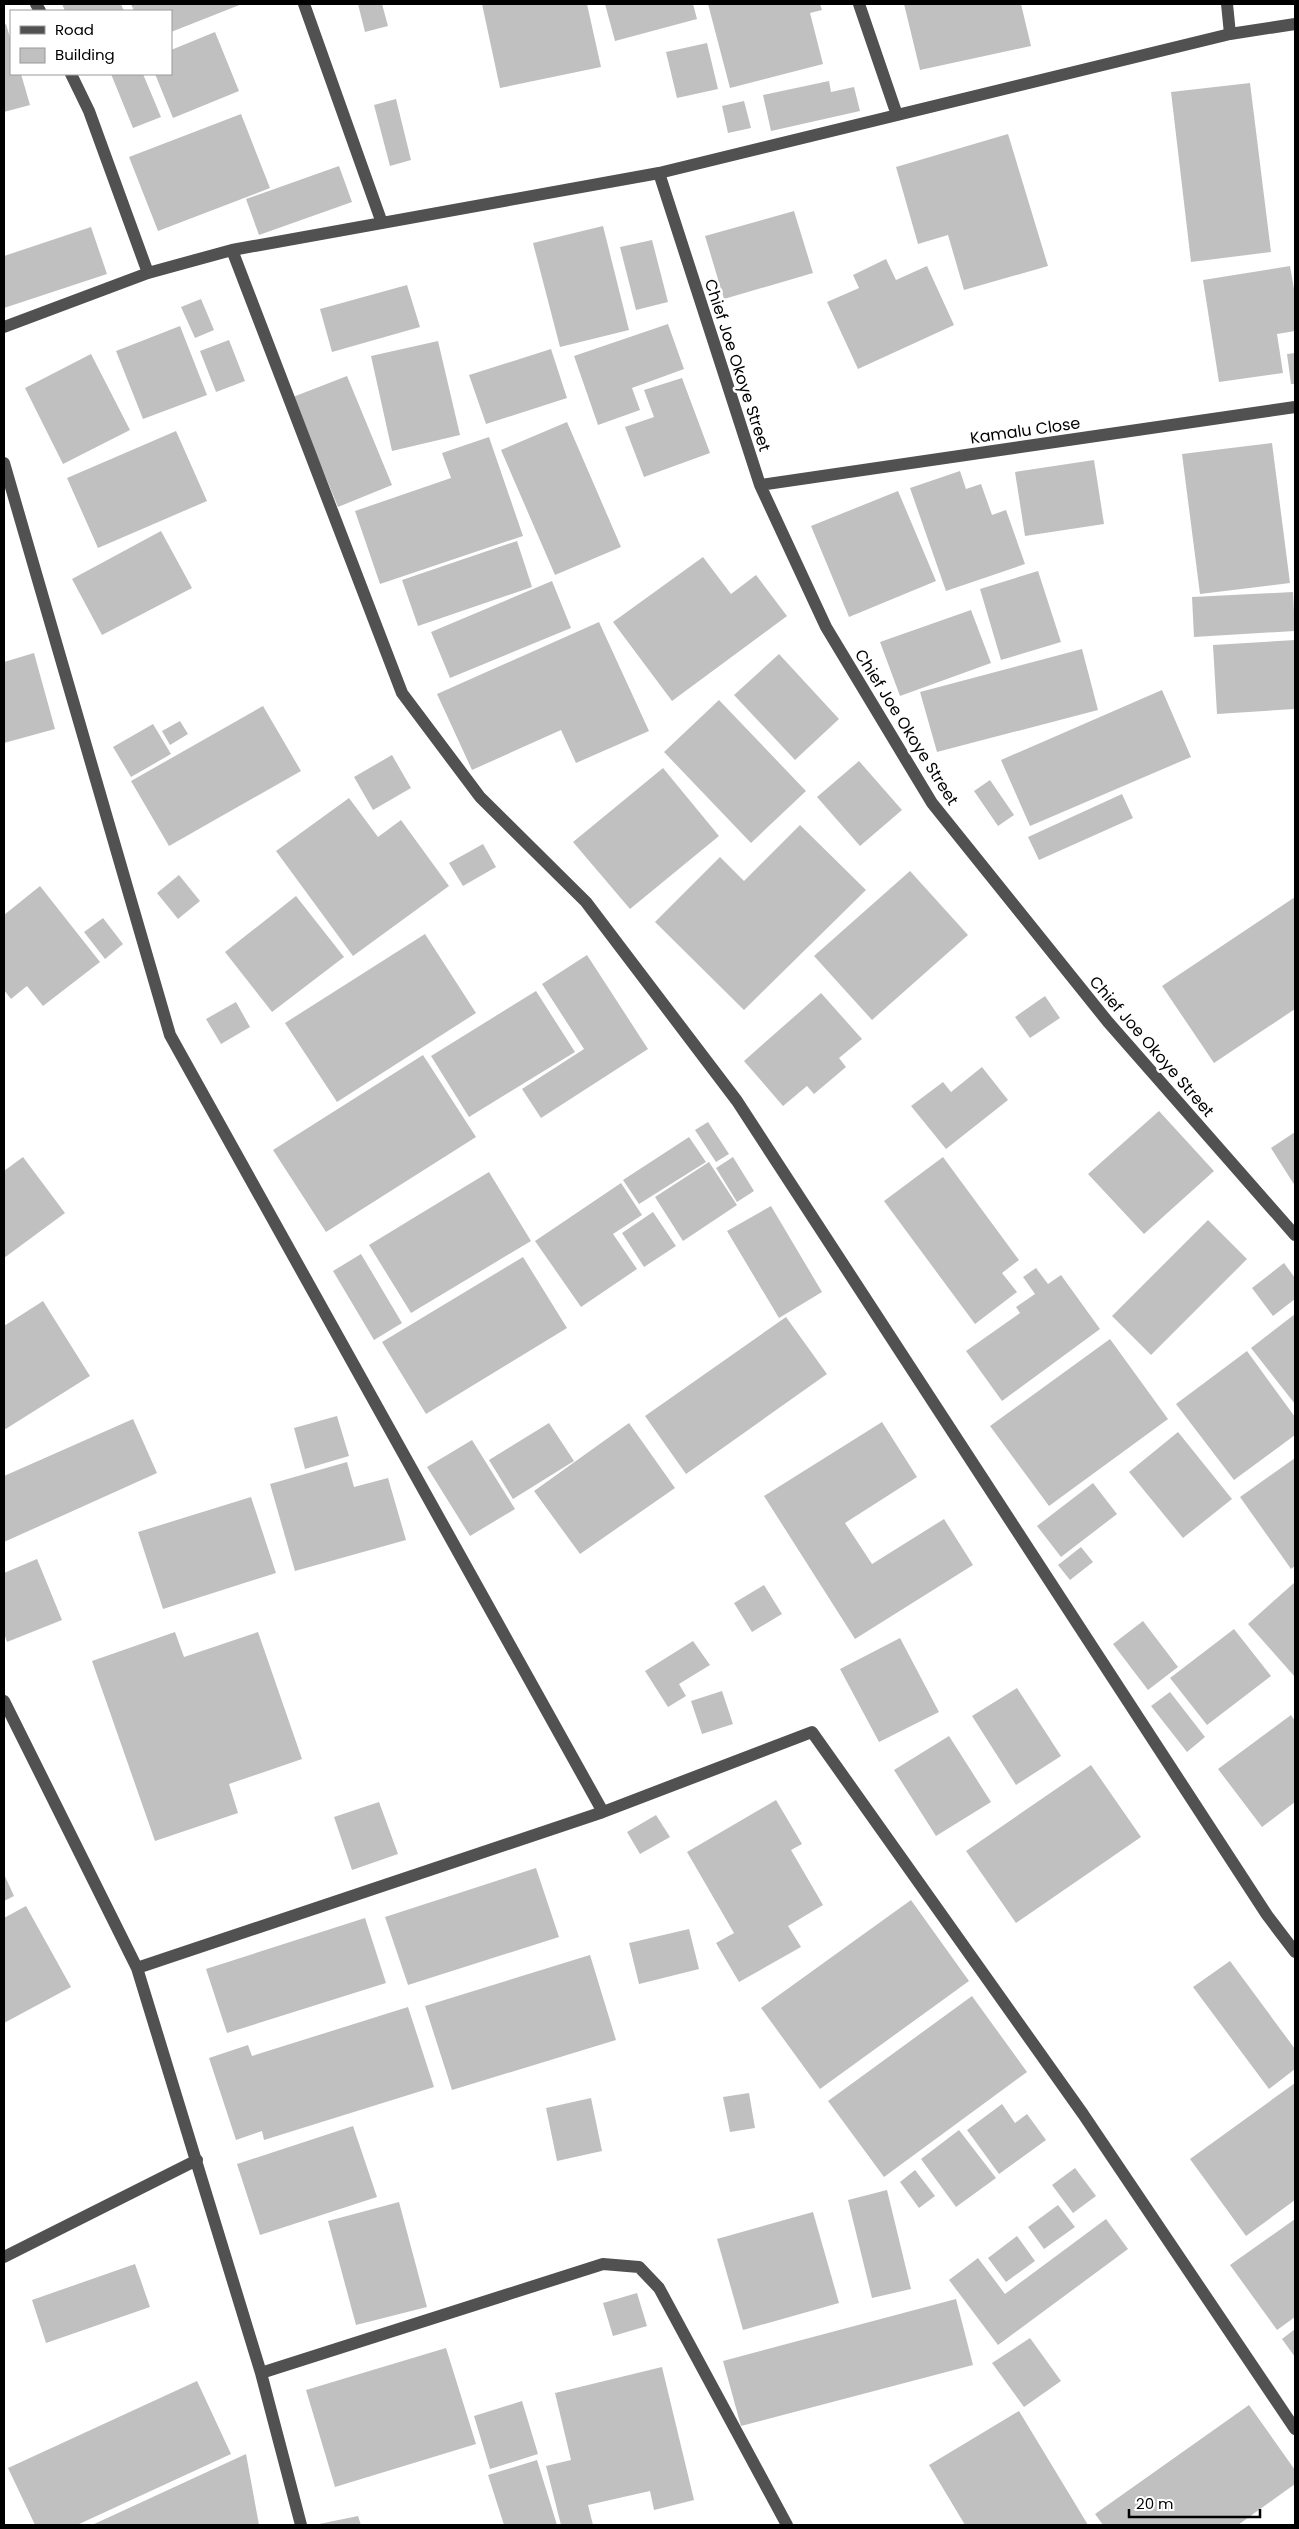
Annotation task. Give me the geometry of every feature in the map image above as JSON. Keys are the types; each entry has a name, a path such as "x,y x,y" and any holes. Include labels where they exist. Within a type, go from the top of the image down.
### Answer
{"street":[{"path":"304,4 382,224"},
{"path":"859,4 897,115"},
{"path":"1226,4 1230,34"},
{"path":"4,328 148,273 232,250 659,173 1230,34 1295,24"},
{"path":"71,75 89,111 148,273"},
{"name":"Chief Joe Okoye Street","path":"659,173 760,485 826,627 932,803 1108,1022 1295,1235"},
{"path":"232,250 402,693 480,797 586,902 737,1101 1267,1915 1295,1952"},
{"name":"Kamalu Close","path":"760,485 1295,407"},
{"path":"4,463 170,1035 603,1812"},
{"path":"4,1701 137,1968 262,2373 301,2525"},
{"path":"137,1968 603,1812 812,1732 1083,2114 1295,2429"},
{"path":"4,2258 197,2160"},
{"path":"262,2373 603,2264 639,2267 658,2288 787,2525"}],"building":[{"path":"62,4 121,4 124,10 65,10"},
{"path":"131,4 242,4 172,32 172,10 134,10"},
{"path":"358,4 382,4 388,26 365,32"},
{"path":"482,4 587,4 601,67 500,88"},
{"path":"605,4 693,4 697,19 615,41"},
{"path":"708,4 820,4 822,10 810,13 823,64 730,88"},
{"path":"904,4 1021,4 1031,46 920,70"},
{"path":"6,24 10,38 10,75 21,75 30,105 4,112 4,25"},
{"path":"215,32 239,91 173,118 155,75 172,75 172,50"},
{"path":"707,43 718,89 677,98 666,52"},
{"path":"111,75 143,75 161,117 133,128"},
{"path":"829,81 831,92 854,87 860,111 771,131 763,95"},
{"path":"1250,83 1271,252 1191,262 1171,92"},
{"path":"396,99 411,160 390,166 374,105"},
{"path":"744,101 751,128 728,133 722,106"},
{"path":"241,114 270,188 158,231 129,157"},
{"path":"1008,134 1048,266 964,290 948,235 918,244 896,167"},
{"path":"339,166 352,202 259,235 246,199"},
{"path":"794,211 813,273 724,299 705,236"},
{"path":"603,226 629,330 560,347 533,243"},
{"path":"91,227 107,274 4,308 4,256"},
{"path":"652,240 668,302 636,310 620,247"},
{"path":"886,259 896,280 927,266 954,325 858,369 827,302 859,288 853,275"},
{"path":"1290,266 1295,295 1295,331 1277,334 1283,373 1219,382 1203,280"},
{"path":"407,285 420,327 332,352 320,309"},
{"path":"201,299 214,330 195,338 181,307"},
{"path":"668,324 684,369 632,388 640,410 598,425 574,356"},
{"path":"180,326 207,395 143,419 116,351"},
{"path":"229,340 245,381 216,392 200,351"},
{"path":"438,341 460,435 392,451 371,356"},
{"path":"551,349 567,398 486,424 469,375"},
{"path":"1295,353 1295,384 1291,384 1287,354"},
{"path":"91,354 130,430 63,464 25,388"},
{"path":"347,376 392,485 338,507 293,397"},
{"path":"682,378 710,453 644,477 625,427 654,417 644,390"},
{"path":"567,422 621,547 555,575 501,450"},
{"path":"176,431 207,501 98,548 67,478"},
{"path":"489,437 523,536 380,584 355,511 451,478 442,453"},
{"path":"1272,443 1290,583 1200,594 1182,454"},
{"path":"1094,460 1104,524 1025,536 1015,472"},
{"path":"960,471 966,489 981,484 992,515 1006,510 1025,564 946,591 910,488"},
{"path":"898,491 936,581 849,617 811,526"},
{"path":"161,531 192,588 102,635 72,579"},
{"path":"517,541 532,587 418,626 402,580"},
{"path":"703,557 731,594 756,575 787,616 672,701 613,622"},
{"path":"1038,571 1061,642 1001,660 980,589"},
{"path":"552,581 571,628 450,678 431,632"},
{"path":"1293,592 1295,631 1194,637 1192,597"},
{"path":"971,610 991,663 900,696 880,642"},
{"path":"599,622 649,731 576,763 561,730 472,770 437,694"},
{"path":"1295,640 1295,709 1217,714 1213,645"},
{"path":"1082,649 1098,710 937,752 920,692"},
{"path":"34,653 55,729 4,743 4,662"},
{"path":"779,654 839,719 795,760 734,695"},
{"path":"1162,690 1191,757 1030,826 1001,760"},
{"path":"719,700 806,791 751,843 664,752"},
{"path":"263,706 301,771 169,846 131,781"},
{"path":"180,721 188,734 170,745 162,731"},
{"path":"153,724 171,754 131,777 113,747"},
{"path":"392,755 411,788 373,810 354,777"},
{"path":"859,761 902,810 860,846 817,797"},
{"path":"663,768 719,836 630,909 573,842"},
{"path":"990,780 1014,815 998,826 974,791"},
{"path":"1122,794 1133,818 1039,860 1028,837"},
{"path":"349,798 378,837 401,820 449,886 353,956 276,851"},
{"path":"800,825 866,890 744,1010 655,922 720,857 744,881"},
{"path":"483,844 496,867 463,886 449,863"},
{"path":"910,871 968,935 872,1020 814,956"},
{"path":"179,875 200,901 178,919 157,893"},
{"path":"40,886 100,962 43,1006 27,986 11,999 4,990 4,915"},
{"path":"296,896 344,957 272,1012 225,952"},
{"path":"1295,897 1295,1009 1214,1063 1162,986"},
{"path":"103,918 123,944 105,959 84,932"},
{"path":"425,934 476,1013 337,1102 285,1023"},
{"path":"587,955 648,1049 541,1118 522,1089 584,1049 542,984"},
{"path":"536,991 575,1052 469,1117 431,1056"},
{"path":"821,993 862,1039 839,1058 846,1067 814,1094 807,1086 783,1106 744,1061"},
{"path":"1045,996 1060,1018 1030,1038 1015,1017"},
{"path":"236,1002 250,1027 221,1044 206,1019"},
{"path":"423,1055 476,1137 326,1232 273,1150"},
{"path":"982,1067 1008,1100 946,1149 911,1106 943,1082 951,1092"},
{"path":"1159,1111 1214,1171 1144,1234 1088,1174"},
{"path":"708,1122 729,1154 716,1162 695,1130"},
{"path":"1295,1132 1295,1186 1271,1148"},
{"path":"689,1137 706,1162 639,1204 623,1180"},
{"path":"23,1157 65,1213 4,1258 4,1171"},
{"path":"733,1157 754,1191 737,1202 716,1168"},
{"path":"943,1157 1019,1260 1002,1273 1017,1292 975,1324 884,1201"},
{"path":"709,1162 737,1205 683,1241 655,1197"},
{"path":"489,1172 531,1241 411,1313 369,1245"},
{"path":"621,1183 642,1215 613,1234 637,1269 581,1307 535,1241"},
{"path":"771,1206 822,1292 779,1318 727,1231"},
{"path":"653,1212 676,1246 644,1267 622,1233"},
{"path":"1208,1220 1247,1259 1151,1355 1112,1316"},
{"path":"361,1254 402,1323 374,1340 333,1271"},
{"path":"523,1257 567,1328 426,1414 382,1342"},
{"path":"1284,1263 1295,1278 1295,1299 1273,1316 1252,1288"},
{"path":"1036,1268 1048,1284 1061,1275 1100,1329 1002,1401 966,1351 1020,1313 1016,1307 1035,1294 1023,1277"},
{"path":"43,1301 90,1376 4,1430 4,1326"},
{"path":"1295,1314 1295,1404 1251,1348"},
{"path":"786,1317 827,1374 686,1474 645,1416"},
{"path":"1110,1339 1168,1419 1049,1506 990,1426"},
{"path":"1247,1351 1295,1417 1295,1435 1234,1480 1176,1404"},
{"path":"337,1416 349,1456 305,1469 294,1428"},
{"path":"133,1419 157,1473 4,1542 4,1476"},
{"path":"882,1422 917,1477 845,1523 872,1564 944,1519 973,1565 855,1639 764,1496"},
{"path":"549,1423 574,1461 513,1499 489,1460"},
{"path":"629,1423 675,1488 580,1554 534,1491"},
{"path":"1178,1432 1232,1499 1183,1538 1129,1472"},
{"path":"472,1440 515,1509 470,1536 427,1467"},
{"path":"1295,1458 1295,1566 1291,1569 1240,1497"},
{"path":"347,1462 354,1487 388,1478 406,1540 295,1571 270,1484"},
{"path":"1093,1483 1117,1514 1061,1557 1037,1526"},
{"path":"251,1497 276,1573 163,1609 138,1532"},
{"path":"1081,1547 1093,1562 1070,1580 1058,1565"},
{"path":"37,1559 62,1620 7,1642 4,1633 4,1573"},
{"path":"1295,1582 1295,1677 1248,1624"},
{"path":"764,1585 782,1614 752,1632 734,1603"},
{"path":"1143,1621 1178,1667 1148,1690 1113,1644"},
{"path":"1234,1629 1271,1676 1207,1725 1170,1678"},
{"path":"175,1632 184,1657 258,1632 302,1759 229,1784 238,1813 155,1841 92,1661"},
{"path":"900,1638 939,1712 879,1742 840,1669"},
{"path":"693,1641 710,1665 679,1684 686,1696 668,1707 645,1671"},
{"path":"1017,1688 1061,1756 1016,1785 972,1716"},
{"path":"722,1691 733,1724 702,1734 691,1701"},
{"path":"1170,1692 1205,1737 1187,1752 1151,1706"},
{"path":"1291,1715 1295,1721 1295,1802 1262,1827 1218,1769"},
{"path":"949,1736 991,1802 936,1836 894,1770"},
{"path":"1091,1765 1141,1837 1016,1923 966,1851"},
{"path":"776,1800 802,1844 791,1850 823,1905 788,1926 801,1947 739,1982 716,1943 734,1933 687,1852"},
{"path":"379,1802 398,1854 352,1870 334,1817"},
{"path":"656,1815 670,1837 640,1854 627,1832"},
{"path":"536,1868 559,1937 408,1985 385,1917"},
{"path":"4,1874 14,1896 4,1901"},
{"path":"911,1900 969,1981 820,2089 761,2008"},
{"path":"26,1906 71,1987 4,2023 4,1918"},
{"path":"365,1918 386,1983 227,2033 206,1969"},
{"path":"689,1929 699,1969 639,1984 629,1943"},
{"path":"590,1955 616,2040 452,2090 425,2006"},
{"path":"1230,1961 1295,2049 1295,2069 1269,2089 1193,1987"},
{"path":"972,1996 1027,2072 884,2177 828,2101"},
{"path":"408,2007 434,2087 264,2140 262,2131 236,2140 209,2058 248,2045 252,2056"},
{"path":"1295,2083 1295,2200 1246,2236 1190,2159"},
{"path":"749,2093 755,2128 730,2132 723,2097"},
{"path":"591,2098 602,2151 557,2161 546,2108"},
{"path":"1002,2104 1015,2123 1027,2114 1046,2140 999,2174 967,2130"},
{"path":"353,2126 377,2197 260,2235 237,2164"},
{"path":"959,2130 996,2178 956,2207 921,2159"},
{"path":"1075,2168 1096,2196 1073,2213 1052,2185"},
{"path":"915,2170 935,2196 919,2208 900,2182"},
{"path":"887,2190 911,2289 872,2298 848,2200"},
{"path":"399,2202 427,2307 356,2325 328,2221"},
{"path":"1058,2205 1075,2227 1044,2249 1028,2227"},
{"path":"813,2212 839,2303 743,2330 717,2239"},
{"path":"1106,2219 1128,2249 998,2345 949,2280 978,2258 1005,2294"},
{"path":"1295,2219 1295,2317 1277,2330 1230,2265"},
{"path":"1017,2236 1035,2261 1006,2282 988,2258"},
{"path":"135,2264 150,2307 46,2343 32,2300"},
{"path":"637,2293 647,2326 613,2336 603,2303"},
{"path":"956,2299 973,2365 741,2426 723,2361"},
{"path":"1295,2329 1295,2357 1282,2339"},
{"path":"1030,2338 1061,2381 1024,2407 992,2363"},
{"path":"446,2348 476,2444 335,2487 306,2390"},
{"path":"662,2367 694,2500 654,2510 650,2491 588,2505 593,2525 561,2525 546,2466 571,2460 555,2393"},
{"path":"197,2381 231,2454 77,2525 35,2525 8,2468"},
{"path":"522,2401 538,2454 490,2469 474,2416"},
{"path":"1249,2405 1295,2470 1295,2484 1238,2525 1103,2525 1095,2514"},
{"path":"1019,2411 1088,2525 965,2525 929,2465"},
{"path":"246,2454 259,2525 92,2525"},
{"path":"537,2460 557,2525 504,2525 488,2475"},
{"path":"358,2516 361,2525 319,2525 319,2524"}]}
